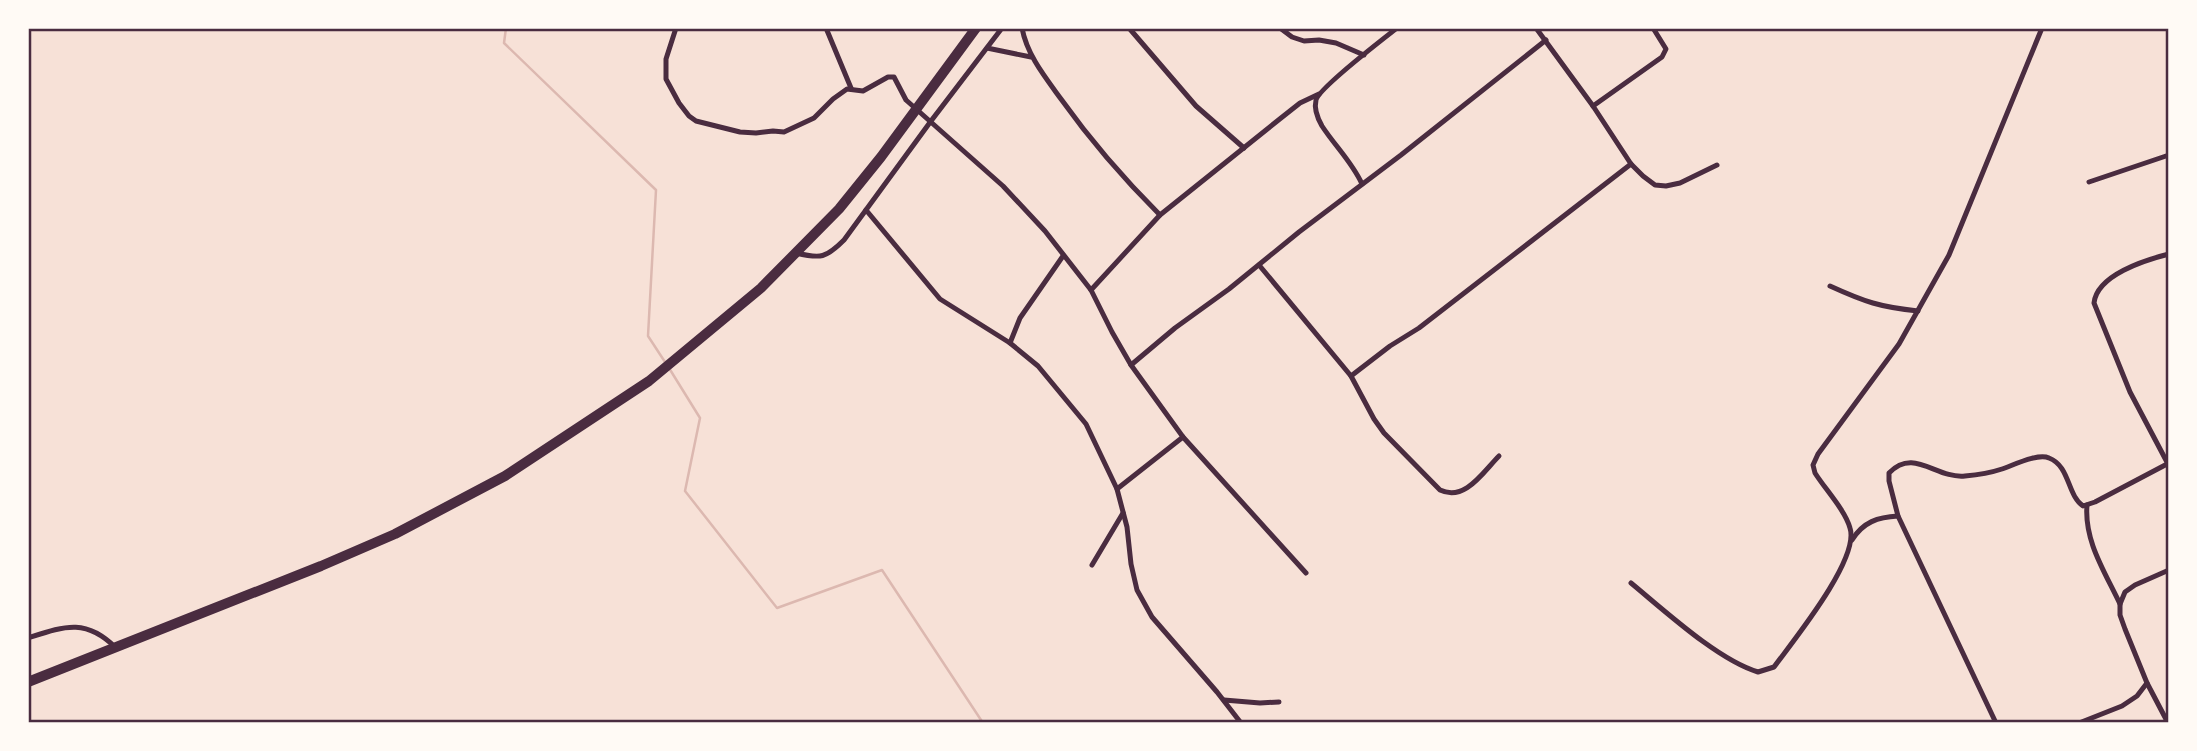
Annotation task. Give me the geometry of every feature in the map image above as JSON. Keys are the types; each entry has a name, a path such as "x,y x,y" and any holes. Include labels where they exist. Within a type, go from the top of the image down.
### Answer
{"highway":[{"path":"28,682 321,566 408,527 505,476 649,381 761,288 839,209 976,28"}],"street":[{"path":"676,28 666,58 666,79 672,93 696,121 740,132 784,132 814,118 841,92 851,89 863,91 888,77 894,77 906,100 1017,200 1091,290 1131,365 1184,438 1306,573"},
{"path":"826,28 851,89"},
{"path":"796,253 821,257 831,253 844,240 1002,28"},
{"path":"1022,28 1031,57 1088,136 1160,215"},
{"path":"1129,28 1196,106 1244,148"},
{"path":"1280,28 1292,37 1304,41 1336,43 1364,55"},
{"path":"1091,290 1160,215 1300,103 1319,94 1397,28"},
{"path":"1536,28 1631,164 1655,185 1680,183 1717,165"},
{"path":"1593,106 1662,57 1665,49 1653,28"},
{"path":"1852,540 1851,528 1815,473 1813,464 1899,344 1949,255 2042,28"},
{"path":"1131,365 1546,40"},
{"path":"988,48 1031,57"},
{"path":"1319,94 1315,101 1321,124 1363,184"},
{"path":"2089,181 2169,155"},
{"path":"1352,376 1390,346 1419,328 1631,164"},
{"path":"866,210 940,299 1010,343 1038,366 1086,424 1117,489 1130,541 1131,564 1145,606 1241,723"},
{"path":"1996,723 1898,516 1889,473 1895,467 1912,462 1960,477 1989,472 2034,458 2049,458 2061,469 2079,504 2087,505 2169,464 2130,392 2094,303 2095,294 2108,280 2149,259 2169,254"},
{"path":"1010,343 1020,318 1063,256"},
{"path":"1259,265 1352,376 1384,433 1440,490 1455,493 1467,489 1499,456"},
{"path":"1830,286 1886,308 1918,311"},
{"path":"1117,489 1184,438"},
{"path":"2087,505 2086,519 2091,541 2120,604 2123,622 2147,683 2168,723"},
{"path":"1093,565 1123,513"},
{"path":"1631,583 1732,661 1758,672 1767,671 1774,667 1826,593 1839,573 1852,540 1865,524 1886,516 1898,516"},
{"path":"2120,604 2125,592 2135,585 2169,570"},
{"path":"28,638 66,626 87,627 104,636 116,648"},
{"path":"2079,723 2122,706 2137,696 2147,683"},
{"path":"1224,700 1279,702"}],"waterway":[{"path":"506,28 504,43 656,190 648,336 665,362"},
{"path":"669,368 700,418 685,491 777,608 882,570 983,723"}]}
